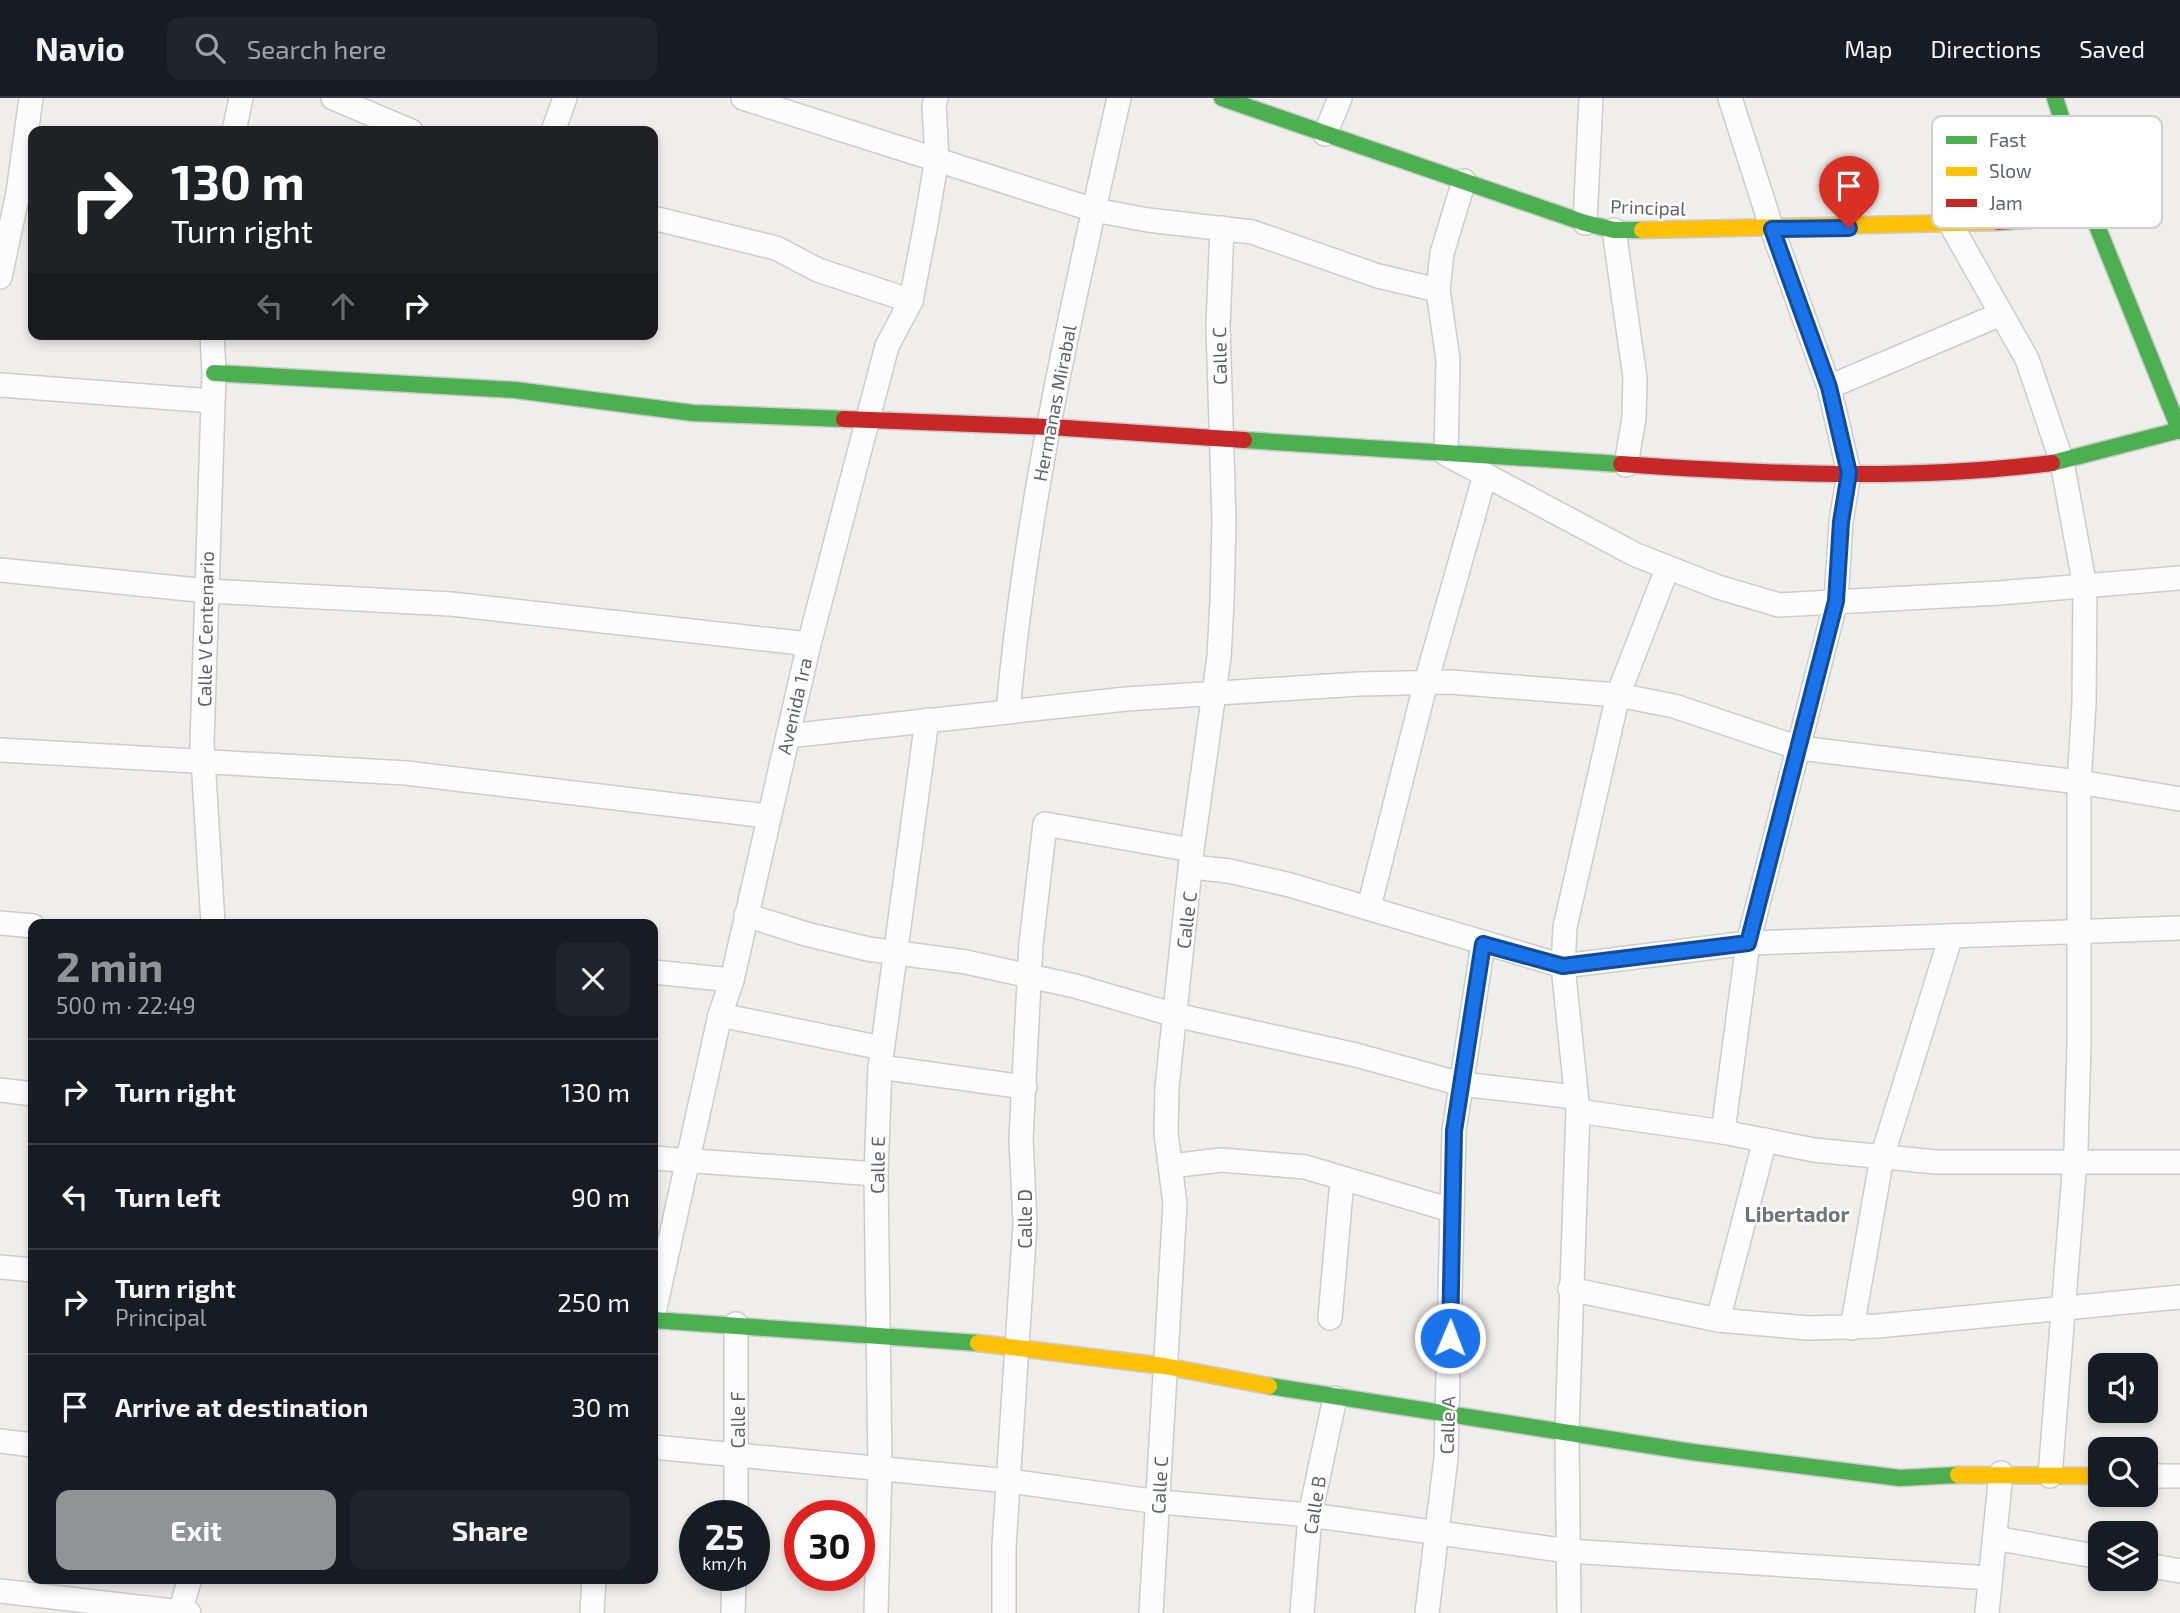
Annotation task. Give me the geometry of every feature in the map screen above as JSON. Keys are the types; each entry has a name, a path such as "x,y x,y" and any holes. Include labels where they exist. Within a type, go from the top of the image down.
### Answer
{"street":[{"path":"0,277 17,195 31,98"},
{"path":"235,126 241,98"},
{"path":"332,98 399,126"},
{"path":"555,126 565,98"},
{"path":"743,98 1094,209 1148,220 1252,232 1378,276 1438,290"},
{"name":"Avenida 1ra","path":"658,1296 720,1015 732,980 767,816 809,644 856,473 887,346 911,301 937,158 936,98"},
{"name":"Hermanas Mirabal","path":"1008,712 1016,613 1050,428 1119,98"},
{"name":"Principal","path":"1222,98 1585,223 1614,230 1932,225"},
{"path":"1325,134 1340,98"},
{"path":"1585,223 1591,98"},
{"path":"1723,1132 1748,943 1836,601 1841,522 1849,473 1829,387 1772,229 1730,98"},
{"path":"2056,98 2062,116"},
{"path":"1446,454 1448,360 1438,290 1442,253 1464,181"},
{"path":"658,219 776,248 818,270 911,301"},
{"name":"Calle C","path":"1151,1613 1159,1502 1164,1366 1174,1253 1175,1204 1166,1133 1175,1014 1212,692 1219,657 1222,601 1218,326 1222,228"},
{"path":"1953,228 2026,359 2062,462 2085,587 2077,931 2080,1044 2065,1307 2050,1476"},
{"path":"214,373 515,390 694,413 1050,428 1737,472 1976,473 2062,462 2180,430 2098,228"},
{"path":"1614,230 1635,377 1634,418 1626,465"},
{"path":"1829,387 2001,314"},
{"name":"Calle V Centenario","path":"212,340 214,373 208,592 203,647 202,743 212,919"},
{"path":"0,385 212,401"},
{"path":"1446,454 1667,569 1779,605 2085,587 2180,578"},
{"path":"1369,907 1426,682 1485,475"},
{"path":"1569,1613 1566,1431 1577,1104 1563,966 1568,902 1618,695 1667,569"},
{"path":"0,570 208,592 451,604 809,644"},
{"path":"788,736 1212,692 1426,682 1543,687 1618,695 1674,706 1799,748 2079,782 2180,799"},
{"name":"Calle E","path":"876,1613 880,1469 876,1174 881,1057 928,720"},
{"path":"0,750 406,773 767,816"},
{"name":"Calle D","path":"1004,1613 1004,1546 1025,1223 1021,1139 1031,978 1045,824 1192,859"},
{"path":"1192,859 1369,907 1483,944 1563,966 1748,943 2180,928"},
{"path":"746,915 806,934 868,949 966,962 1075,986 1175,1014 1356,1055 1461,1084 1814,1150 1936,1162 2180,1162"},
{"path":"0,923 28,926"},
{"path":"1852,1328 1882,1157 1951,936"},
{"name":"Calle A","path":"1427,1613 1446,1458 1454,1131 1483,944"},
{"path":"658,973 732,980"},
{"path":"720,1015 881,1057 1025,1087"},
{"path":"0,1090 28,1093"},
{"path":"1718,1320 1765,1140"},
{"path":"658,1159 876,1174"},
{"path":"1171,1166 1221,1160 1305,1167 1451,1210"},
{"path":"1330,1318 1342,1180"},
{"path":"0,1267 28,1270"},
{"path":"1570,1289 1718,1320 1808,1328 1852,1328 2180,1297"},
{"path":"658,1319 1017,1346 1164,1366 1335,1398 1448,1412 1692,1452 1900,1478 2001,1473 2088,1476"},
{"name":"Calle F","path":"736,1324 736,1500"},
{"name":"Calle B","path":"1302,1613 1310,1514 1335,1398"},
{"path":"0,1441 28,1444"},
{"path":"658,1447 1010,1481 1159,1502 1310,1514 1568,1551 1990,1578"},
{"path":"1987,1613 2001,1473"},
{"path":"2158,1476 2180,1476"},
{"path":"1995,1538 2088,1555"},
{"path":"2158,1567 2180,1571"},
{"path":"0,1591 183,1612 189,1584"},
{"path":"592,1613 594,1584"},
{"path":"733,1613 734,1591"}],"traffic: fast":[{"path":"1222,98 1585,223 1614,230 1642,230"},
{"path":"2055,98 2061,116"},
{"path":"2098,228 2180,431"},
{"path":"214,373 515,390 693,413 844,419"},
{"path":"2052,463 2180,430"},
{"path":"1244,440 1621,464"},
{"path":"658,1320 978,1343"},
{"path":"1269,1386 1692,1452 1900,1478 1958,1475"}],"traffic: slow":[{"path":"1642,230 1932,223"},
{"path":"978,1343 1164,1366 1269,1386"},
{"path":"1958,1475 2088,1476"}],"traffic: jam":[{"path":"844,419 1050,427 1244,440"},
{"path":"1621,464 1729,471 1891,474 1999,469 2052,463"}],"district":[{"name":"Libertador","path":"1797,1213"}],"route":[{"path":"1450,1338 1454,1131 1483,944 1563,966 1748,943 1836,601 1841,522 1849,473 1829,387 1772,229 1849,228"}]}
